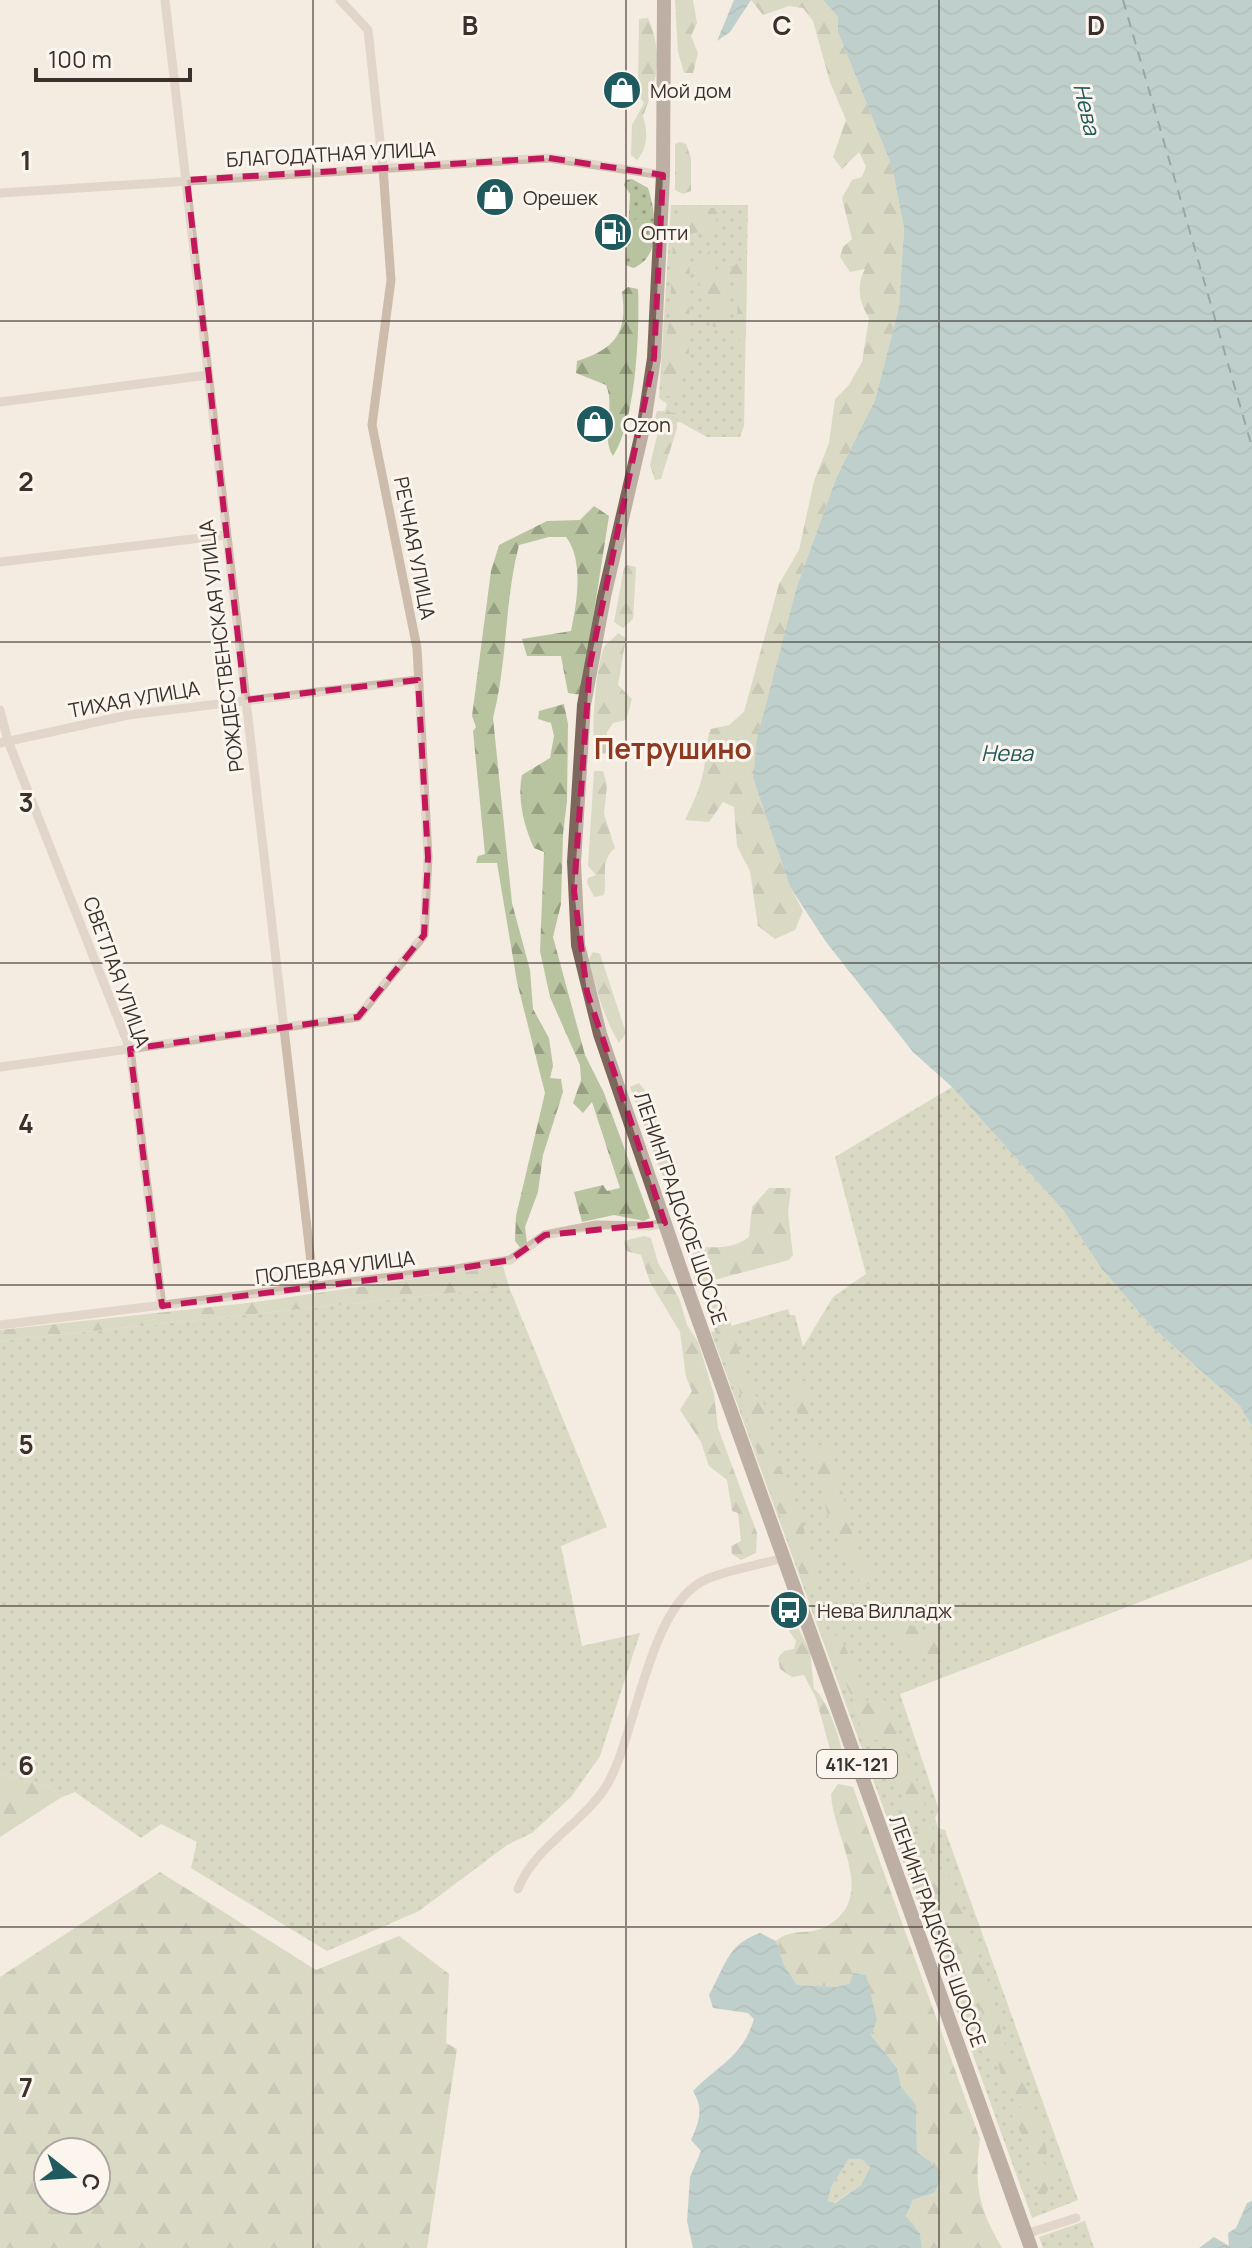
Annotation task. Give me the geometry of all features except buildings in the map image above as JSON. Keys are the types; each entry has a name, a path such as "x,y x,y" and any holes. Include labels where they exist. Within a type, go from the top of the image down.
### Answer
{"main road":[{"name":"ЛЕНИНГРАДСКОЕ ШОССЕ","path":"664,0 663,175 654,358 644,424 590,664 584,705 574,891 576,931 587,992 665,1223 1028,2241"}],"street":[{"name":"РОЖДЕСТВЕНСКАЯ УЛИЦА","path":"165,0 314,1288"},
{"name":"РЕЧНАЯ УЛИЦА","path":"0,1067 283,1030 358,1017 424,935 428,857 417,648 372,425 391,280 383,168 368,30 340,0"},
{"name":"БЛАГОДАТНАЯ УЛИЦА","path":"0,193 549,158 663,175"},
{"path":"0,402 208,375"},
{"path":"0,562 226,535"},
{"name":"ТИХАЯ УЛИЦА","path":"4,742 128,715 418,680"},
{"name":"СВЕТЛАЯ УЛИЦА","path":"0,710 4,742 130,1049 162,1306"},
{"name":"ПОЛЕВАЯ УЛИЦА","path":"0,1325 314,1288 510,1260 545,1235 596,1225 649,1226 665,1223"},
{"path":"518,1889 538,1859 591,1808 608,1784 650,1660 664,1627 686,1596 706,1579 783,1558"},
{"path":"1028,2241 1076,2218"}],"highlighted area":[{"path":"549,158 663,175 654,358 590,664 574,891 587,992 665,1223 545,1235 510,1260 456,1269 162,1306 130,1049 358,1017 424,935 428,857 418,680 245,700 187,180"}],"green space":[{"path":"675,0 693,0 697,23 691,36 698,53 693,73 684,73 678,52"},
{"path":"751,0 823,0 838,17 838,32 892,167 904,228 899,307 875,400 837,476 797,586 753,778 790,887 803,911 795,930 775,939 758,926 750,871 737,846 734,807 723,802 709,822 685,820 701,782 711,729 729,725 744,712 779,584 799,550 814,481 829,443 835,399 849,385 862,362 869,318 860,294 865,269 850,272 840,257 843,247 852,239 842,198 852,180 862,177 866,166 859,152 842,169 833,157 846,120 830,82 813,21 803,8 789,6 763,15"},
{"path":"648,18 656,44 657,68 643,116 645,145 637,160 631,155 632,125 644,103 638,94 639,19"},
{"path":"675,144 686,144 691,158 691,191 683,194 675,190"},
{"path":"632,179 648,188 655,221 649,254 633,268 626,265 630,194 624,185 626,180"},
{"path":"671,205 748,205 744,426 740,437 707,437 680,422 654,421 657,411 665,411 667,404 659,398"},
{"path":"714,208 718,214 715,223 706,230 693,233 690,242 689,351 679,396 666,396 662,373 670,311 674,217 683,209"},
{"path":"642,215 648,236 640,257 632,252 633,221"},
{"path":"707,246 717,272 724,274 747,255 746,339 740,342 736,333 739,279 732,277 726,326 713,327 709,300 697,279 702,247"},
{"path":"628,287 638,289 635,375 627,421 613,456 608,439 609,394 606,385 576,373 577,361 601,351 616,337 623,318 622,292"},
{"path":"676,413 677,428 661,479 655,480 650,465 662,415"},
{"path":"594,506 609,516 581,695 568,693 561,656 527,656 522,639 571,631 577,595 575,557 566,537 549,537 519,545 493,718 512,903 530,970 533,1009 549,1038 553,1066 550,1078 561,1079 563,1092 543,1155 538,1192 525,1227 527,1243 522,1250 515,1241 516,1216 545,1093 517,982 497,863 476,863 478,856 485,854 473,731 476,727 472,716 491,571 499,545 547,521 580,520"},
{"path":"627,565 636,567 633,619 623,628 614,622"},
{"path":"618,633 626,638 618,685 632,699 626,720 613,723 607,732 607,753 596,755 594,718 599,667 605,646"},
{"path":"564,704 568,724 567,801 561,904 553,937 585,1055 604,1093 650,1218 644,1221 614,1215 582,1222 574,1192 603,1185 607,1191 620,1188 592,1102 583,1113 573,1103 581,1080 580,1065 550,997 540,951 544,852 534,848 521,803 522,775 550,758 554,736 551,723 538,719 539,711"},
{"path":"594,771 603,771 607,785 604,814 615,848 607,859 604,895 594,897 587,883 588,878 596,875 588,866"},
{"path":"593,952 600,954 626,1033 619,1043 597,991 589,959"},
{"path":"639,1083 651,1103 664,1153 676,1173 676,1183 666,1184 664,1180 630,1087"},
{"path":"952,1087 1063,1210 1101,1268 1151,1326 1239,1405 1252,1426 1252,1559 900,1694 939,1810 935,1818 938,1828 945,1830 1078,2200 1032,2218 711,1332 788,1309 790,1315 795,1315 803,1347 833,1297 866,1274 835,1157"},
{"path":"769,1188 791,1188 788,1213 793,1255 789,1260 699,1284 694,1279 692,1247 729,1246 749,1237 752,1207"},
{"path":"644,1236 651,1238 658,1263 679,1298 687,1325 698,1342 714,1394 718,1428 757,1533 756,1553 741,1560 732,1554 731,1546 741,1541 738,1513 732,1511 727,1480 709,1466 701,1442 680,1410 692,1391 686,1377 680,1332 650,1282 641,1255 626,1251 624,1241"},
{"path":"503,1266 509,1287 0,1341 0,1330 248,1303"},
{"path":"509,1287 607,1527 561,1546 582,1646 640,1633 600,1756 571,1797 532,1833 507,1845 419,1911 327,1951 191,1868 197,1842 161,1824 141,1838 75,1792 62,1797 51,1788 0,1774 0,1341"},
{"path":"717,1299 725,1304 751,1391 765,1405 773,1458 789,1482 803,1523 807,1551 814,1563 817,1589 802,1580 738,1386 729,1373 709,1315 705,1303"},
{"path":"804,1381 811,1423 799,1420 790,1382"},
{"path":"821,1445 828,1447 834,1458 856,1550 872,1573 871,1582 864,1587 842,1551 829,1518 810,1455 811,1450"},
{"path":"874,1612 944,1637 952,1653 942,1660 910,1651 891,1640 875,1625 868,1617"},
{"path":"788,1616 793,1618 810,1651 814,1689 832,1719 842,1755 831,1753 816,1698 804,1675 792,1677 780,1669 778,1658 784,1651 794,1649 796,1641 783,1622"},
{"path":"839,1635 852,1661 865,1703 871,1697 884,1700 892,1712 935,1834 935,1866 949,1875 993,1995 1003,2041 1024,2075 1047,2152 1043,2163 1057,2171 1046,2194 1054,2200 1040,2202 1035,2194 1043,2184 1033,2172 1033,2157 1011,2113 1023,2105 1019,2097 1004,2091 998,2062 981,2027 982,2012 971,2001 969,1977 958,1963 956,1944 944,1913 925,1885 927,1869 932,1866 931,1850 918,1847 910,1834 929,1825 922,1812 908,1807 903,1799 885,1739 870,1740 861,1729 852,1697 826,1643 828,1637"},
{"path":"0,1774 51,1788 62,1797 0,1837"},
{"path":"838,1784 853,1787 980,2139 980,2195 1002,2248 922,2248 920,2233 906,2216 913,2200 934,2193 931,2162 917,2152 916,2105 900,2087 897,2068 871,2035 874,2019 871,2006 850,1983 837,1987 797,1985 784,1965 776,1941 788,1934 823,1928 840,1916 849,1901 852,1885 850,1867 831,1794"},
{"path":"160,1872 316,1970 399,1936 449,1974 446,2043 457,2049 427,2248 0,2248 0,1977"},
{"path":"849,2159 861,2159 870,2167 861,2185 834,2203 828,2201 831,2187"},
{"path":"1085,2221 1094,2248 1043,2248 1039,2237"}],"water":[{"path":"734,0 751,0 730,32 717,41"},
{"name":"Нева","path":"823,0 1252,0 1252,1426 1239,1405 1151,1326 1101,1268 1063,1210 952,1087 913,1052 826,942 790,887 753,778 757,739 797,586 837,476 875,400 899,307 904,228 892,167 838,32 838,17"},
{"path":"760,1933 776,1941 784,1965 797,1985 837,1987 850,1983 853,1973 866,1975 877,2020 871,2035 897,2068 901,2087 916,2105 917,2152 931,2162 941,2178 934,2193 913,2200 906,2216 920,2233 922,2248 693,2248 687,2221 690,2177 701,2151 691,2140 699,2116 693,2091 736,2052 754,2019 748,2013 713,2008 709,1995 728,1958 740,1943","holes":["849,2159 861,2159 870,2167 861,2185 835,2203 828,2201 831,2187"]},
{"path":"1252,2201 1252,2248 1199,2248 1214,2237 1229,2246 1228,2233 1236,2228 1247,2203"}],"ferry route":[{"path":"1123,0 1252,447"}],"place":[{"name":"Мой дом","path":"622,90"},
{"name":"Орешек","path":"495,197"},
{"name":"Опти","path":"613,232"},
{"name":"Ozon","path":"595,424"},
{"name":"Нева Вилладж","path":"789,1610"}],"district":[{"name":"Петрушино","path":"673,748"}]}
